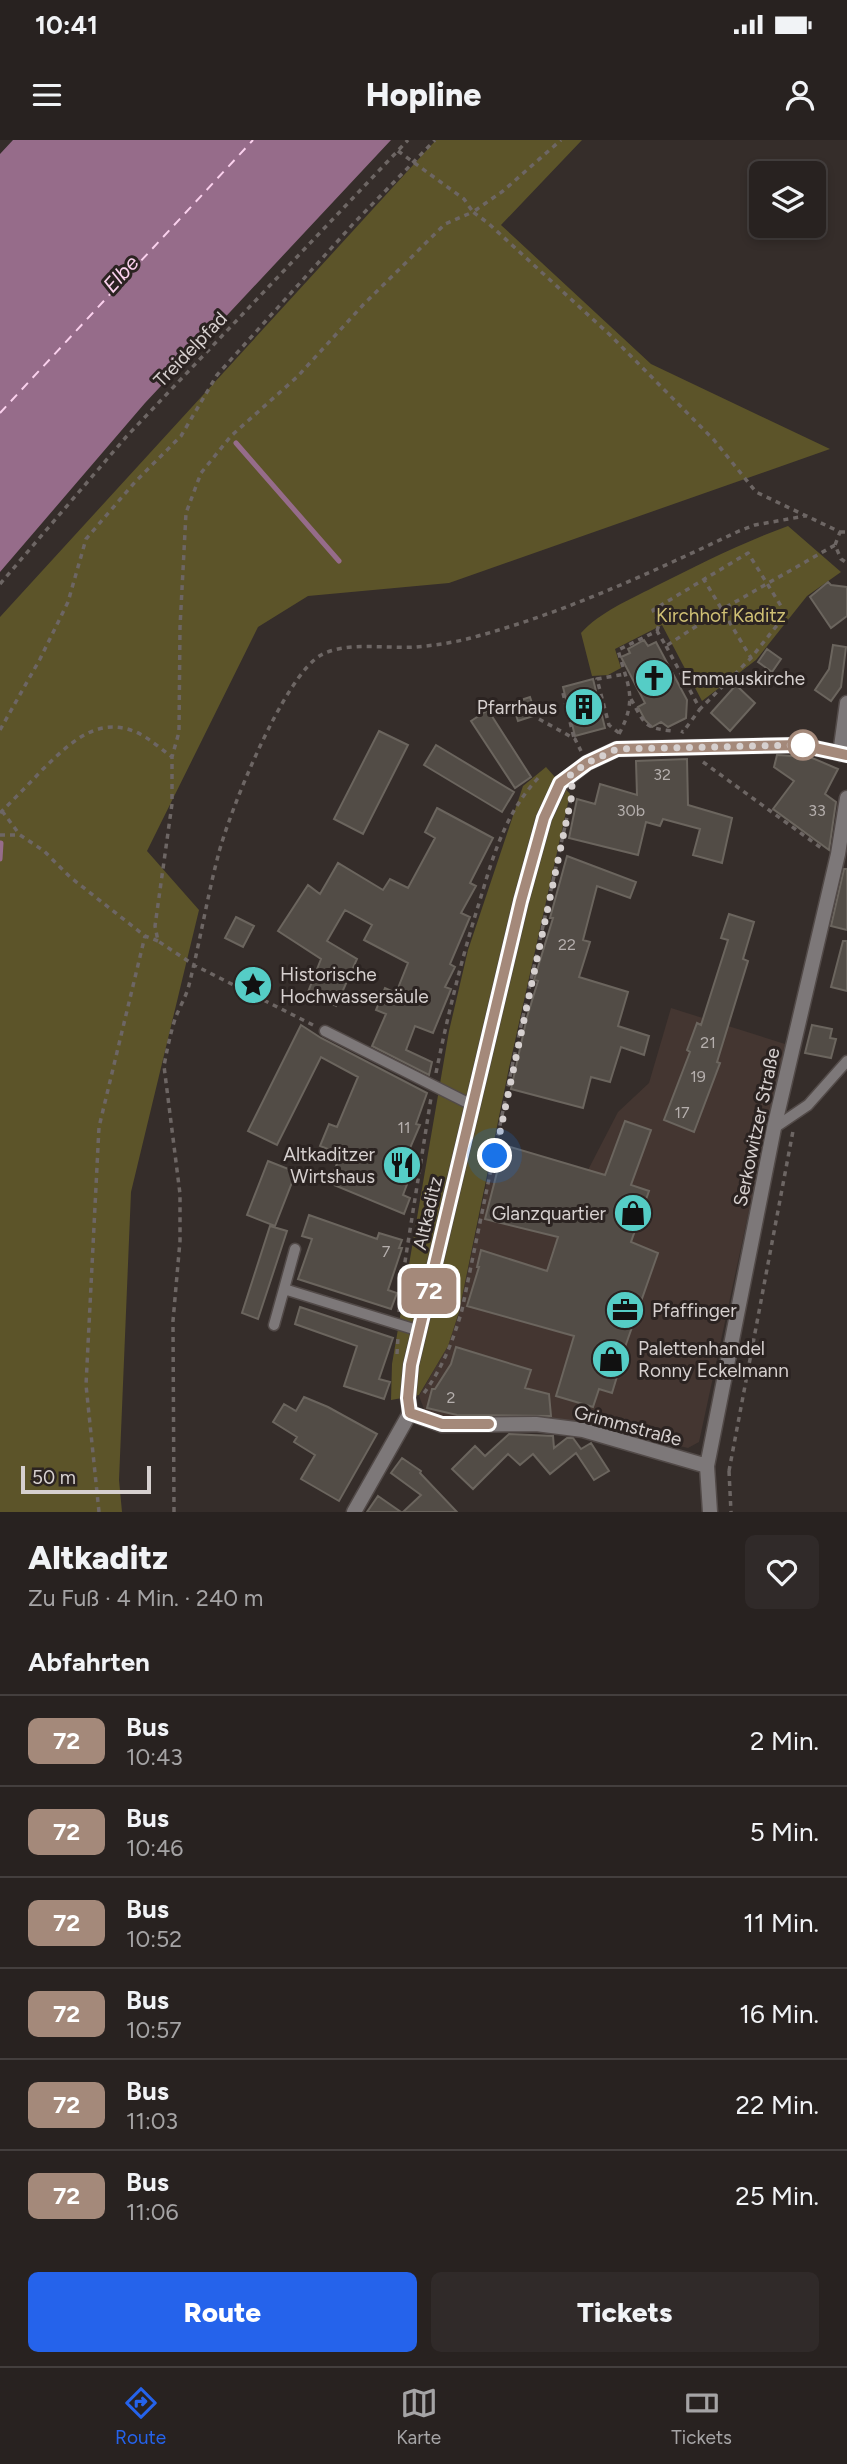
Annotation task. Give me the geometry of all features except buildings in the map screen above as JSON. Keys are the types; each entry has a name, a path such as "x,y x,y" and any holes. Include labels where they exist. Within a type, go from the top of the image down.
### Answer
{"street":[{"path":"844,755 847,703"},
{"name":"Altkaditz","path":"409,1409 411,1365 521,901 544,818 560,783 587,763 617,749 801,745 844,755"},
{"name":"Serkowitzer Straße","path":"707,1466 775,1128 838,854 847,798"},
{"path":"354,1512 409,1409"},
{"name":"Grimmstraße","path":"409,1409 442,1424 536,1424 583,1430 707,1466"},
{"path":"707,1466 710,1512"}],"lane":[{"path":"325,1031 472,1105"},
{"path":"775,1128 808,1105 847,1061"},
{"path":"274,1325 295,1250"},
{"path":"284,1289 419,1331"}],"path":[{"name":"Treidelpfad","path":"0,584 126,437 408,140"},
{"path":"0,730 68,602 86,539 135,482 181,436 216,374 354,223 435,140"},
{"path":"158,941 155,926 172,804 172,757 179,732 180,627 186,513 201,473 231,436 297,377 362,304 445,224 473,212 503,191 561,140"},
{"path":"398,151 464,199 473,212 619,345 714,440 756,492 840,532 847,532"},
{"path":"174,1512 173,1321 180,1241 180,1194 164,1066 170,1037 194,965 218,854 280,707 302,672 323,654 336,650 415,647 479,636 601,594 738,531 755,525 807,516"},
{"path":"666,646 721,610 835,545 840,532"},
{"path":"835,545 841,559 847,563"},
{"path":"657,631 618,650 631,699 644,722 652,729 683,732 700,709 751,659 786,614 748,553 653,610 659,624 657,631 700,709"},
{"path":"704,578 751,659"},
{"path":"619,733 609,724 597,679 625,674"},
{"path":"563,693 575,740 587,763"},
{"path":"617,749 617,738 629,715 631,699"},
{"path":"539,719 575,740"},
{"path":"172,757 137,733 124,729 100,728 66,746 0,811 20,835 145,936 158,941 194,965 325,1031"},
{"path":"701,761 830,854 838,854"},
{"path":"411,1365 397,1353 398,1325 404,1268 433,1085 461,958 498,841 526,791 541,775"},
{"path":"409,1409 423,1396 441,1370 452,1346 462,1310 573,790 569,776"},
{"path":"0,835 20,835"},
{"path":"99,1512 86,1385 99,1128 145,936"},
{"path":"731,1512 729,1471 797,1112"},
{"path":"707,1466 729,1471"}],"shaded area":[{"path":"671,1008 785,1044 699,1442 688,1448 577,1421 467,1421 435,1416 424,1409 419,1396 448,1346 459,1312 495,1143 588,1170 618,1112 649,1083"}],"green space":[{"path":"436,140 582,140 501,225 651,364 830,449 449,583 308,596 258,627 147,851 199,910 131,1192 119,1480 122,1512 0,1512 0,617"},
{"name":"Kirchhof Kaditz","path":"788,526 841,572 807,596 756,660 702,701 662,625 615,649 621,668 608,675 592,676 581,633 597,619 703,563"},
{"path":"546,767 570,794 509,1068 459,1312 448,1346 419,1395 391,1400 392,1364 449,1031 468,950 523,786"}],"water":[{"name":"Elbe","path":"13,140 391,140 145,403 0,572 0,154"}],"waterway":[{"path":"236,443 339,561"},
{"path":"0,859 1,843"}],"ferry route":[{"path":"0,413 253,140"}],"bus line":[{"name":"72","path":"489,1424 442,1424 410,1413 408,1398 411,1365 519,910 544,818 560,783 587,763 617,749 801,745 847,755"}],"place":[{"name":"Emmauskirche","path":"654,678"},
{"name":"Pfarrhaus","path":"584,707"},
{"name":"Historische Hochwassersäule","path":"253,985"},
{"name":"Altkaditzer Wirtshaus","path":"402,1165"},
{"name":"Glanzquartier","path":"633,1213"},
{"name":"Pfaffinger","path":"625,1310"},
{"name":"Palettenhandel Ronny Eckelmann","path":"611,1359"}],"route":[{"path":"495,1156 573,790 569,776 587,763 617,749 803,745"}]}
